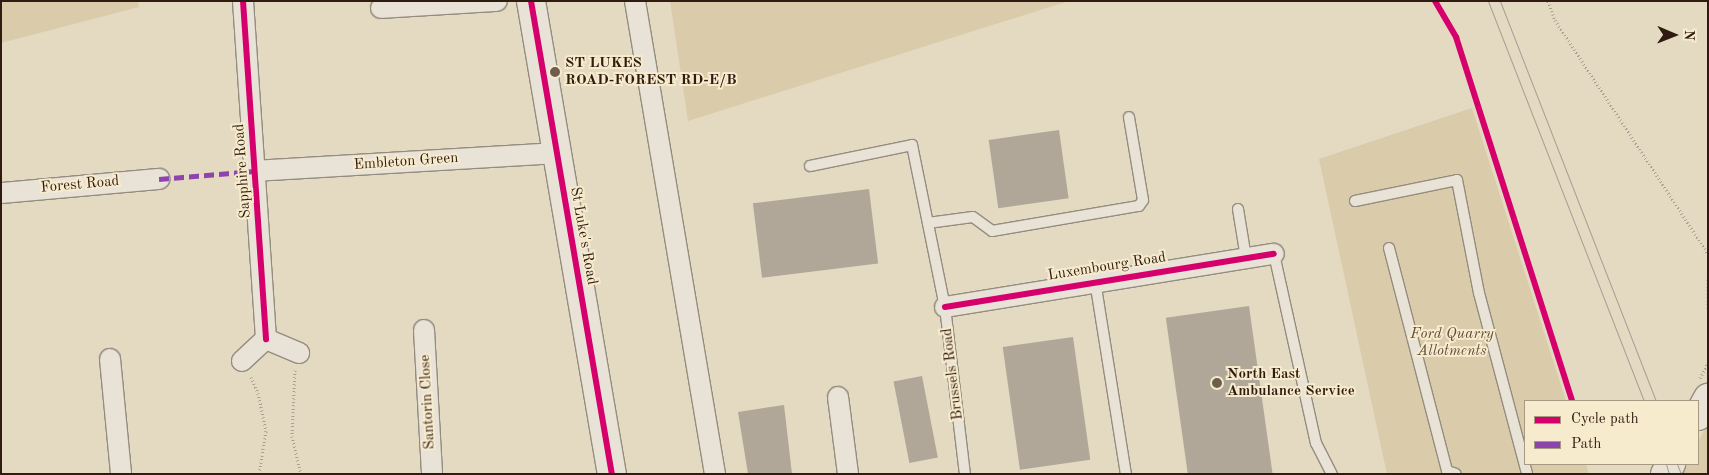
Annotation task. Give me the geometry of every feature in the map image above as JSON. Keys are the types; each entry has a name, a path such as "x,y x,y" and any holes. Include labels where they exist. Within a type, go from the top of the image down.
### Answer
{"street":[{"name":"Sapphire Road","path":"243,1 266,339"},
{"path":"381,8 497,1"},
{"name":"St Luke's Road","path":"531,1 612,474"},
{"path":"635,1 715,474"},
{"name":"Embleton Green","path":"255,171 556,152"},
{"name":"Forest Road","path":"1,193 159,179"},
{"name":"Luxembourg Road","path":"945,308 1095,281 1274,254"},
{"name":"Santorin Close","path":"424,330 432,474"},
{"path":"242,361 266,339 299,353"},
{"path":"110,359 121,474"},
{"path":"838,397 848,474"},
{"path":"1699,414 1708,398"}],"lane":[{"path":"928,223 973,217 992,231 1139,206 1143,200 1129,117"},
{"name":"Brussels Road","path":"810,166 912,145 945,308 965,474"},
{"path":"1355,201 1457,180 1479,293 1524,463"},
{"path":"1238,209 1246,258"},
{"path":"1389,248 1447,471 1456,474"},
{"path":"1274,254 1316,443 1332,474"},
{"path":"1095,281 1126,474"}],"path":[{"path":"1548,1 1555,20 1708,254"},
{"path":"1708,276 1708,309"},
{"path":"299,353 293,391 292,436 301,474"},
{"path":"242,361 258,393 266,431 259,474"}],"green space":[{"path":"1,1 138,1 139,7 1,43"},
{"path":"670,1 1069,1 688,121"},
{"name":"Ford Quarry Allotments","path":"1472,108 1566,400 1524,400 1524,465 1586,465 1589,474 1387,474 1319,159"},
{"path":"1708,423 1708,474 1680,474 1685,465 1699,465 1699,440"}],"building":[{"path":"1059,130 1069,198 998,208 989,140"},
{"path":"869,189 878,263 762,278 753,203"},
{"name":"North East Ambulance Service","path":"1249,306 1273,474 1188,474 1166,318"},
{"path":"1073,337 1090,460 1020,470 1003,347"},
{"path":"922,376 938,457 909,463 894,382"},
{"path":"784,405 792,474 748,474 738,412"}],"tram line":[{"path":"1488,1 1644,400"},
{"path":"1500,1 1656,400"},
{"path":"1666,465 1669,474"},
{"path":"1677,465 1681,474"}],"marked path":[{"path":"159,179 255,171"}],"cycle path":[{"path":"243,1 266,339"},
{"path":"531,1 612,474"},
{"path":"1435,1 1456,37 1572,400"},
{"path":"945,307 1274,254"}],"place":[{"name":"ST LUKES ROAD-FOREST RD-E/B","path":"555,72"},
{"name":"North East Ambulance Service","path":"1217,383"}]}
